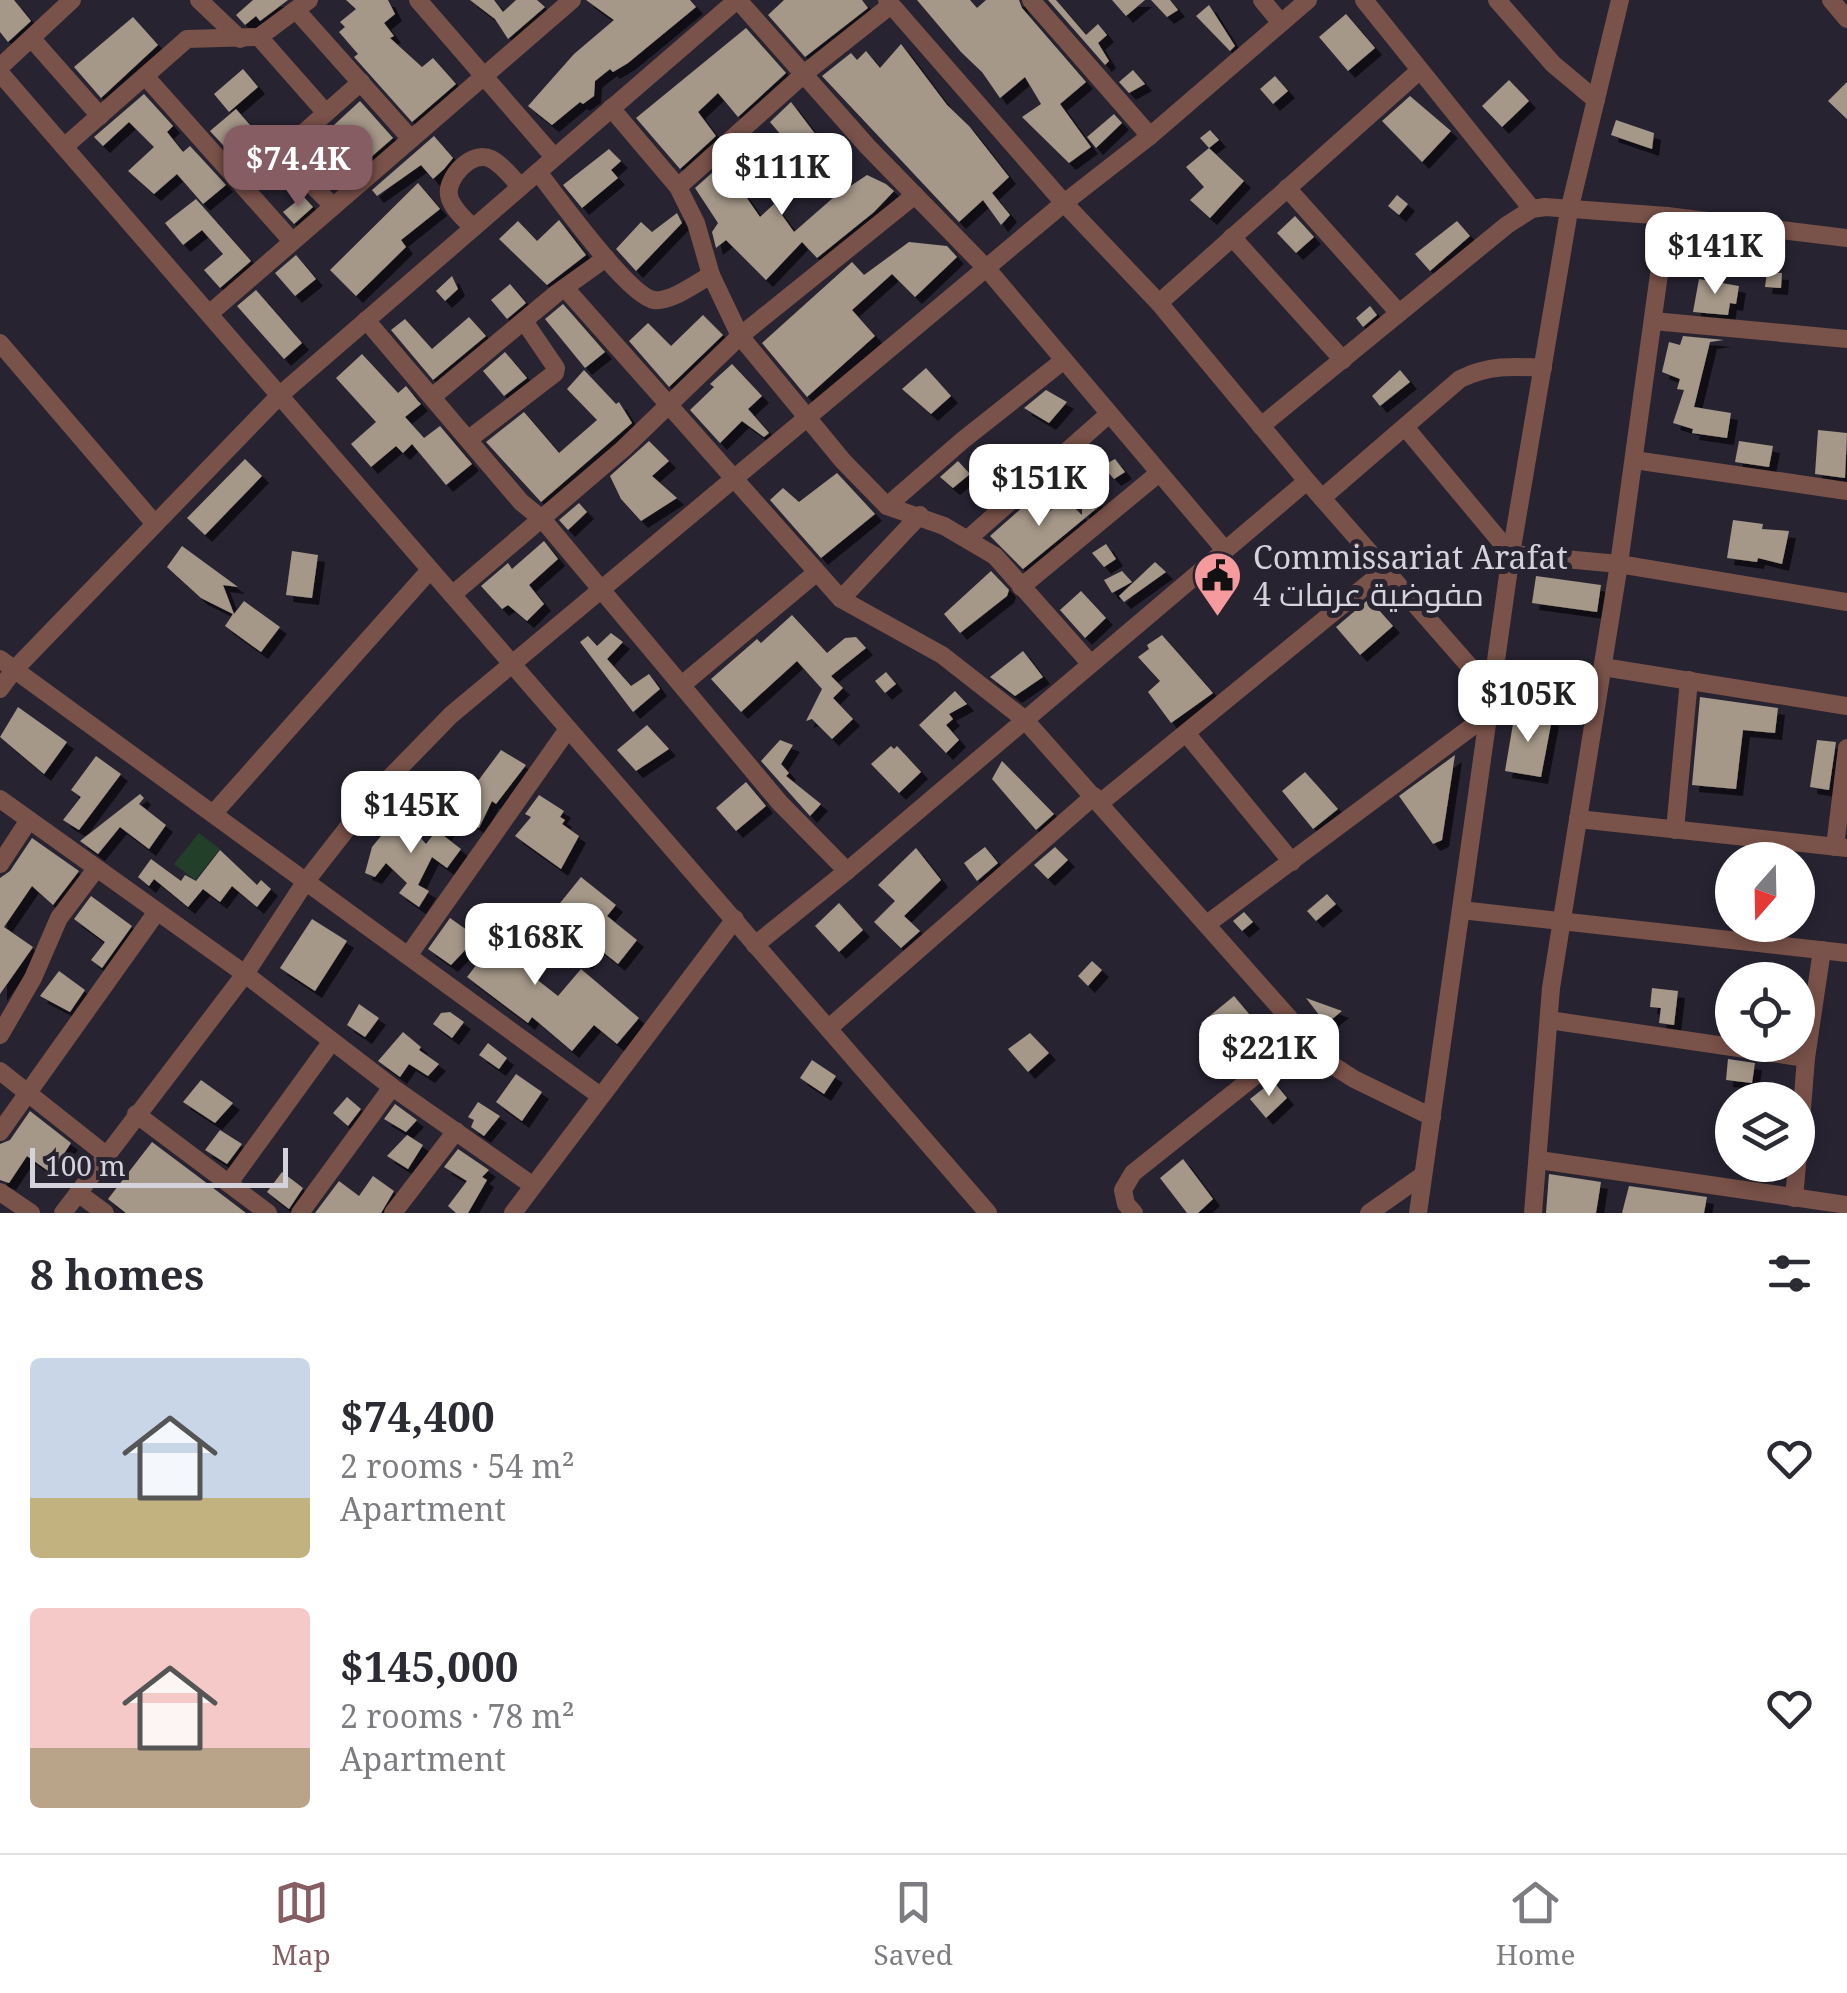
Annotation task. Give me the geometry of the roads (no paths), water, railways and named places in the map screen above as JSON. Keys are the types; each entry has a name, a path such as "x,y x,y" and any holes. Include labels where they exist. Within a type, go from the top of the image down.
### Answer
{"street":[{"path":"199,0 249,38 326,113"},
{"path":"418,0 554,157"},
{"path":"0,689 7,664 155,524 280,395 737,0 868,147 988,270 1225,550"},
{"path":"1032,0 1150,136"},
{"path":"1262,0 1281,23"},
{"path":"63,1213 245,974 306,882 374,794 452,715 1150,136 1308,0"},
{"path":"1364,0 1532,209"},
{"path":"1497,0 1554,64 1596,100"},
{"path":"1418,1213 1511,554 1570,211 1620,0"},
{"path":"1832,0 1847,19"},
{"path":"70,1 0,70 987,1212"},
{"path":"678,187 889,2 1064,204 1158,303 1492,692"},
{"path":"209,314 485,77 563,3"},
{"path":"64,148 187,39 249,38 303,5 361,82 411,139"},
{"path":"32,39 100,116"},
{"path":"1158,303 1420,71"},
{"path":"145,76 291,240"},
{"path":"332,205 287,156 290,145 361,82"},
{"path":"612,108 678,187 740,336 856,476 887,506 969,538 994,556 1090,663"},
{"path":"473,228 452,205 448,194 449,183 461,168 483,156 493,160 520,186"},
{"path":"538,172 606,258 642,296 657,301 674,296 711,274"},
{"path":"1287,188 1399,313"},
{"path":"452,595 670,407 740,336 914,195"},
{"path":"1261,426 1507,225 1532,209 1667,216 1847,238"},
{"path":"1533,1213 1554,970 1619,564 1667,216"},
{"path":"1232,237 1342,360"},
{"path":"432,397 606,258"},
{"path":"565,288 842,599 942,656 1024,719 1329,1064 1432,1117"},
{"path":"366,320 521,502 543,520 780,803 848,871"},
{"path":"469,440 555,373 556,368 524,321"},
{"path":"1653,321 1847,339"},
{"path":"0,343 155,524"},
{"path":"887,506 1064,360"},
{"path":"1322,498 1460,379 1500,365 1543,368"},
{"path":"969,538 1109,414"},
{"path":"1405,426 1511,554 1619,564 1847,602"},
{"path":"1634,460 1847,490"},
{"path":"1022,587 1159,473"},
{"path":"756,945 1307,481"},
{"path":"842,599 920,516"},
{"path":"213,814 430,570"},
{"path":"830,1027 1097,800 1186,733 1385,570"},
{"path":"683,684 817,572"},
{"path":"7,664 599,1095"},
{"path":"1603,667 1847,706"},
{"path":"1675,830 1689,680"},
{"path":"1207,924 1489,714"},
{"path":"408,956 568,729"},
{"path":"1186,733 1292,862"},
{"path":"1578,819 1841,848 1847,748"},
{"path":"0,799 532,1185"},
{"path":"0,864 29,820"},
{"path":"0,1035 33,978 59,918 96,869"},
{"path":"1461,910 1847,952"},
{"path":"0,1132 156,913"},
{"path":"513,1213 734,919"},
{"path":"1815,997 1822,950"},
{"path":"1549,1020 1715,1045"},
{"path":"1134,1213 1126,1204 1123,1190 1133,1173 1305,1036"},
{"path":"229,1183 332,1041"},
{"path":"0,1070 106,1155"},
{"path":"300,1213 392,1087"},
{"path":"136,1114 268,1213"},
{"path":"393,1213 456,1131"},
{"path":"1539,1160 1782,1203 1847,1206"},
{"path":"1370,1213 1424,1175"},
{"path":"0,1192 32,1213"},
{"path":"78,1193 105,1213"}],"place":[{"name":"Commissariat Arafat 4 مفوضية عرفات","path":"1218,618"}]}
